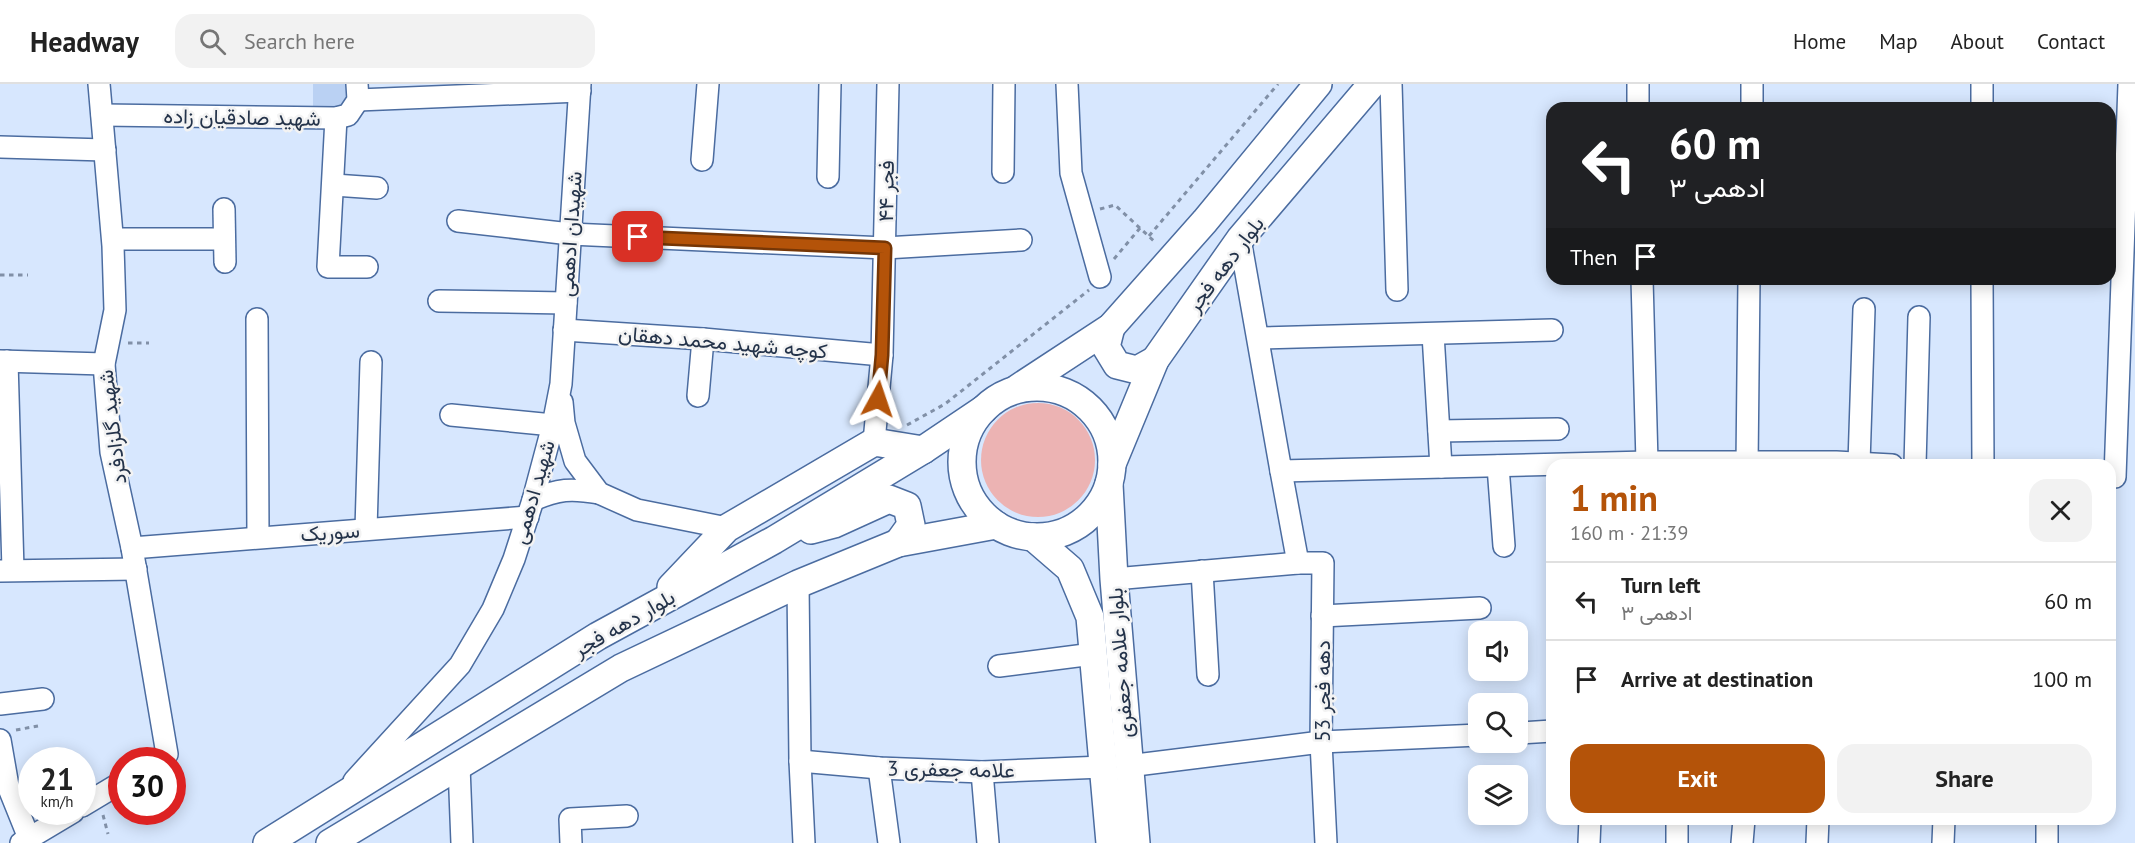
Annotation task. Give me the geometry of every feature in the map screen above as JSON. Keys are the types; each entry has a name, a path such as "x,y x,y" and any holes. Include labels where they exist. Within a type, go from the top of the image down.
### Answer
{"main road":[{"name":"بلوار دهه فجر","path":"1017,389 1111,327 1318,84"},
{"name":"بلوار دهه فجر","path":"1111,474 1155,360 1240,239 1372,84"},
{"path":"1111,327 1106,347 1117,365 1137,370 1155,360"},
{"path":"1036,386 1056,389 1075,397 1091,409 1103,425 1110,444 1111,474 1101,502 1088,517 1072,529 1053,536 1033,537 1014,533 996,525 971,497 964,479 962,460 972,424 984,409 999,397 1017,389 1036,386"},
{"name":"بلوار دهه فجر","path":"267,843 598,636 774,540 923,450 984,409"},
{"path":"652,606 727,528 874,442 923,450"},
{"name":"بلوار علامه جعفری","path":"1110,843 1115,766 1111,474"},
{"path":"774,540 834,524 889,499 907,506 911,525 898,543"},
{"name":"بلوار دهه فجر","path":"330,843 621,668 798,584 898,543 996,525"},
{"name":"بلوار علامه جعفری","path":"1033,537 1070,569 1090,617 1093,654 1115,766 1136,843"}],"street":[{"name":"شهید گلزادفرد","path":"99,84 113,239 115,310 104,364 111,452 136,569 166,747"},
{"path":"702,160 708,84"},
{"path":"828,177 830,84"},
{"name":"فجر ۴۴","path":"874,442 882,355 888,84"},
{"path":"1003,172 1004,84"},
{"path":"1067,84 1071,172 1100,277"},
{"path":"1391,84 1397,290"},
{"path":"1638,84 1638,102"},
{"path":"1752,84 1752,102"},
{"path":"1982,84 1982,102"},
{"path":"2120,477 2129,84"},
{"path":"358,92 580,88"},
{"name":"شهیدان ادهمی","path":"561,384 580,88"},
{"name":"شهید صادقیان زاده","path":"102,115 336,118 348,115 358,92"},
{"path":"336,118 328,267 367,267"},
{"path":"0,147 105,150"},
{"path":"334,185 377,188"},
{"path":"224,209 225,261"},
{"path":"458,221 570,234 885,248 1021,240"},
{"path":"113,239 224,240"},
{"path":"1114,579 1298,563 1240,239"},
{"path":"1642,285 1647,459"},
{"path":"1747,459 1749,285"},
{"path":"1982,285 1983,459"},
{"path":"439,301 566,303"},
{"path":"1860,459 1864,309"},
{"path":"1915,459 1919,317"},
{"path":"257,319 258,537"},
{"name":"کوچه شهید محمد دهقان","path":"564,330 703,339 882,355"},
{"path":"1259,338 1552,330"},
{"path":"1433,334 1441,467"},
{"path":"698,396 703,339"},
{"path":"104,364 4,361 6,570 136,569"},
{"path":"366,529 371,362"},
{"name":"شهید ادهمی","path":"342,795 460,665 493,609 514,559 530,509 553,424 561,384"},
{"name":"شهید ادهمی","path":"561,384 564,423 575,461 599,493 637,510 727,528"},
{"path":"451,415 553,424"},
{"path":"1439,431 1558,429"},
{"path":"1281,471 1546,465"},
{"path":"1498,466 1504,546"},
{"name":"سوریک","path":"132,548 366,529 530,509 554,491 576,489 599,493"},
{"name":"دهه فجر 53","path":"1298,563 1323,563 1322,742 1326,843"},
{"path":"1202,571 1208,675"},
{"path":"798,584 800,761 804,843"},
{"path":"1322,616 1480,609"},
{"path":"999,666 1093,654"},
{"path":"0,704 43,699"},
{"path":"1528,732 1546,731"},
{"path":"5,735 8,786 25,841 51,825"},
{"name":"علامه جعفری 3","path":"800,761 879,768 982,772 1115,766 1322,742 1468,735"},
{"path":"459,766 462,843"},
{"path":"879,768 889,843"},
{"path":"982,772 988,843"},
{"path":"571,843 570,819 627,816"},
{"path":"1589,843 1590,825"},
{"path":"1677,825 1677,843"},
{"path":"1742,843 1744,825"},
{"path":"1817,843 1818,825"},
{"path":"1943,843 1944,825"},
{"path":"2047,825 2047,843"}],"path":[{"path":"1149,236 1278,84"},
{"path":"1082,215 1115,205 1172,258"},
{"path":"905,426 945,404 1086,294 1140,228"},
{"path":"0,275 28,275"},
{"path":"5,735 38,726"}],"shaded area":[{"path":"1038,403 1060,407 1079,419 1091,438 1095,460 1091,482 1079,501 1060,513 1038,517 1016,513 997,501 985,482 981,460 985,438 997,419 1016,407"}],"building":[{"path":"313,84 346,84 346,109 313,109"}],"route":[{"path":"638,237 885,248 882,355 878,399"}]}
